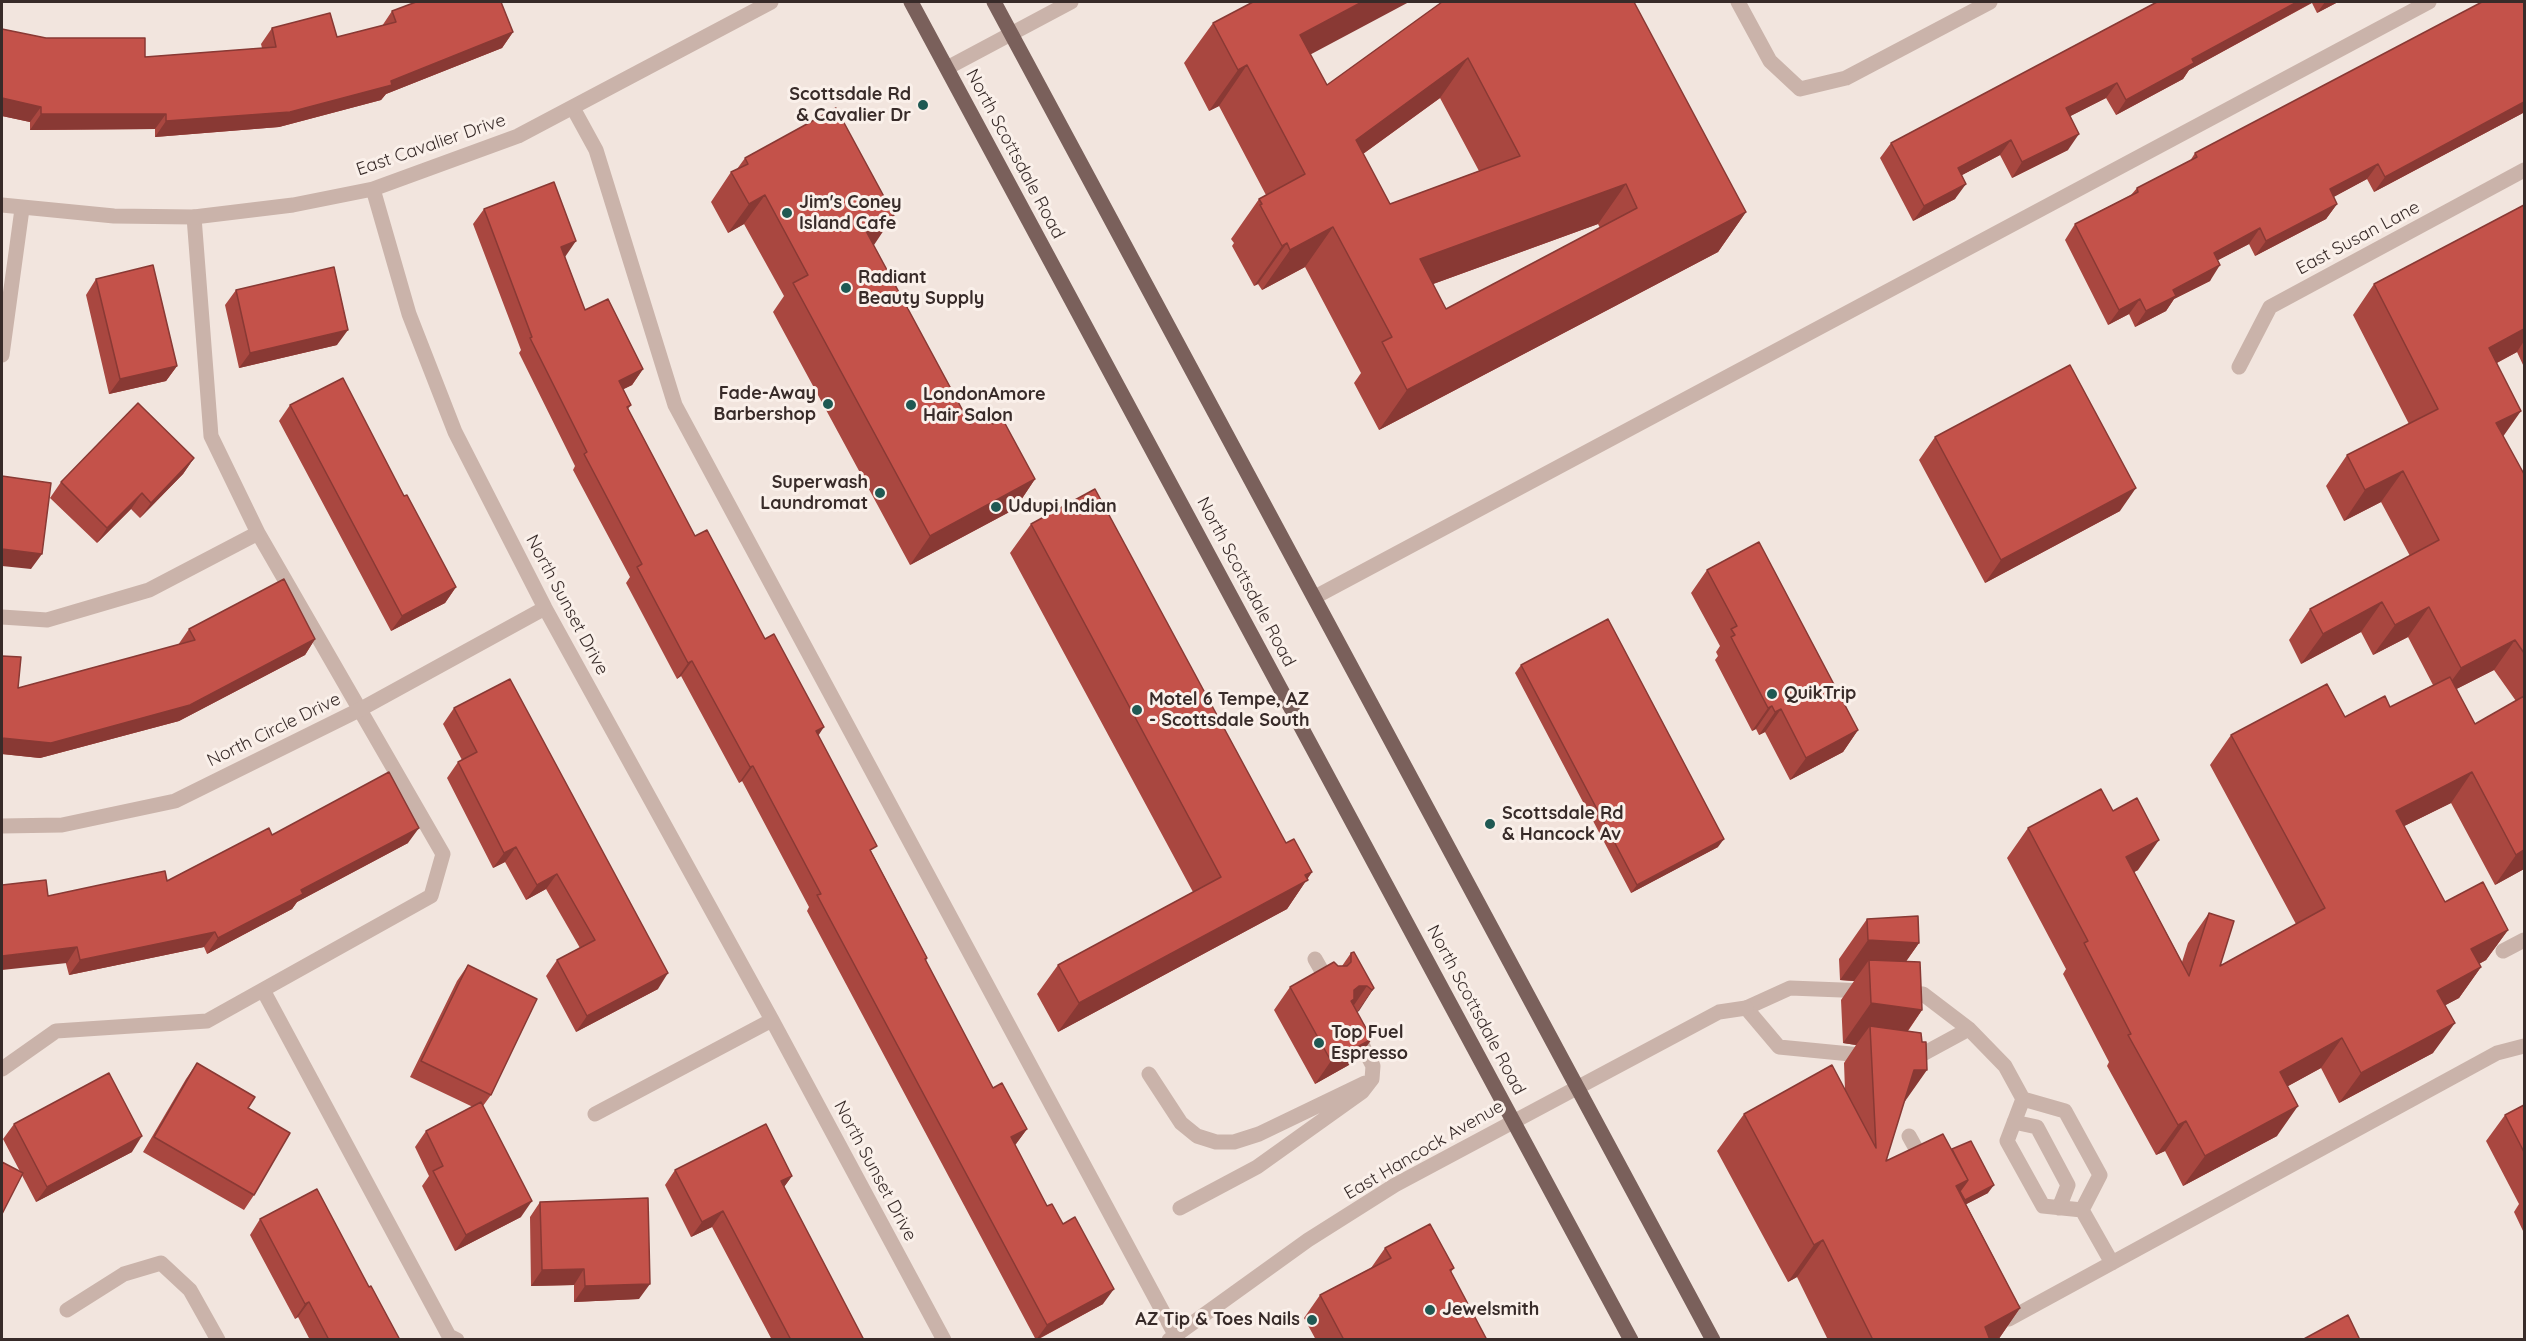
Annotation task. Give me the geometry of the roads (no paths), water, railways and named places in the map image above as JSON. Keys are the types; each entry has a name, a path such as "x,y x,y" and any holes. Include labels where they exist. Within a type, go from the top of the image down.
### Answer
{"main road":[{"name":"North Scottsdale Road","path":"911,2 1630,1340"},
{"path":"994,2 1713,1340"}],"street":[{"name":"East Cavalier Drive","path":"2,205 22,209 114,216 194,216 293,206 373,189 518,136 771,2"},
{"path":"947,68 1071,2"},
{"path":"1738,2 1770,61 1800,89 1846,78 1990,2"},
{"path":"1315,597 2430,2"},
{"path":"573,108 596,150 675,405 1174,1338"},
{"name":"East Susan Lane","path":"2239,367 2270,307 2524,170"},
{"name":"North Sunset Drive","path":"373,189 409,314 455,432 545,608 772,1020 944,1340"},
{"path":"2,355 22,209"},
{"path":"2,1069 56,1031 207,1021 431,896 443,854 258,533 211,436 194,216"},
{"path":"2,617 47,620 149,590 258,533"},
{"name":"North Circle Drive","path":"2,826 62,825 175,801 361,710 545,608"},
{"path":"2503,951 2524,940"},
{"path":"1315,960 1327,980"},
{"name":"East Hancock Avenue","path":"1174,1338 1308,1240 1395,1185 1719,1012 1746,1008 1790,988 1923,994 1969,1029 2005,1066 2023,1099"},
{"path":"263,990 449,1336 457,1340"},
{"path":"1746,1008 1779,1047 1908,1062 1969,1029"},
{"path":"1180,1208 1257,1167 1362,1092 1372,1080 1373,1066 1347,1017"},
{"path":"595,1114 772,1020"},
{"path":"1998,1299 2009,1319 2497,1053 2524,1046"},
{"path":"1149,1074 1181,1124 1197,1136 1216,1142 1234,1142 1259,1134 1372,1080"},
{"path":"2023,1099 2064,1111 2100,1175 2082,1210 2043,1206 2007,1141 2023,1099"},
{"path":"2014,1122 2037,1127 2068,1185 2059,1208"},
{"path":"1909,1136 1931,1176"},
{"path":"2082,1210 2112,1263"},
{"path":"67,1310 124,1274 161,1263 190,1290 218,1340"}],"place":[{"name":"Scottsdale Rd & Cavalier Dr","path":"923,105"},
{"name":"Jim's Coney Island Cafe","path":"787,213"},
{"name":"Radiant Beauty Supply","path":"846,288"},
{"name":"Fade-Away Barbershop","path":"828,404"},
{"name":"LondonAmore Hair Salon","path":"911,405"},
{"name":"Superwash Laundromat","path":"880,493"},
{"name":"Udupi Indian","path":"996,507"},
{"name":"QuikTrip","path":"1772,694"},
{"name":"Motel 6 Tempe, AZ - Scottsdale South","path":"1137,710"},
{"name":"Scottsdale Rd & Hancock Av","path":"1490,824"},
{"name":"Top Fuel Espresso","path":"1319,1043"},
{"name":"Jewelsmith","path":"1430,1310"},
{"name":"AZ Tip & Toes Nails","path":"1312,1320"}]}
